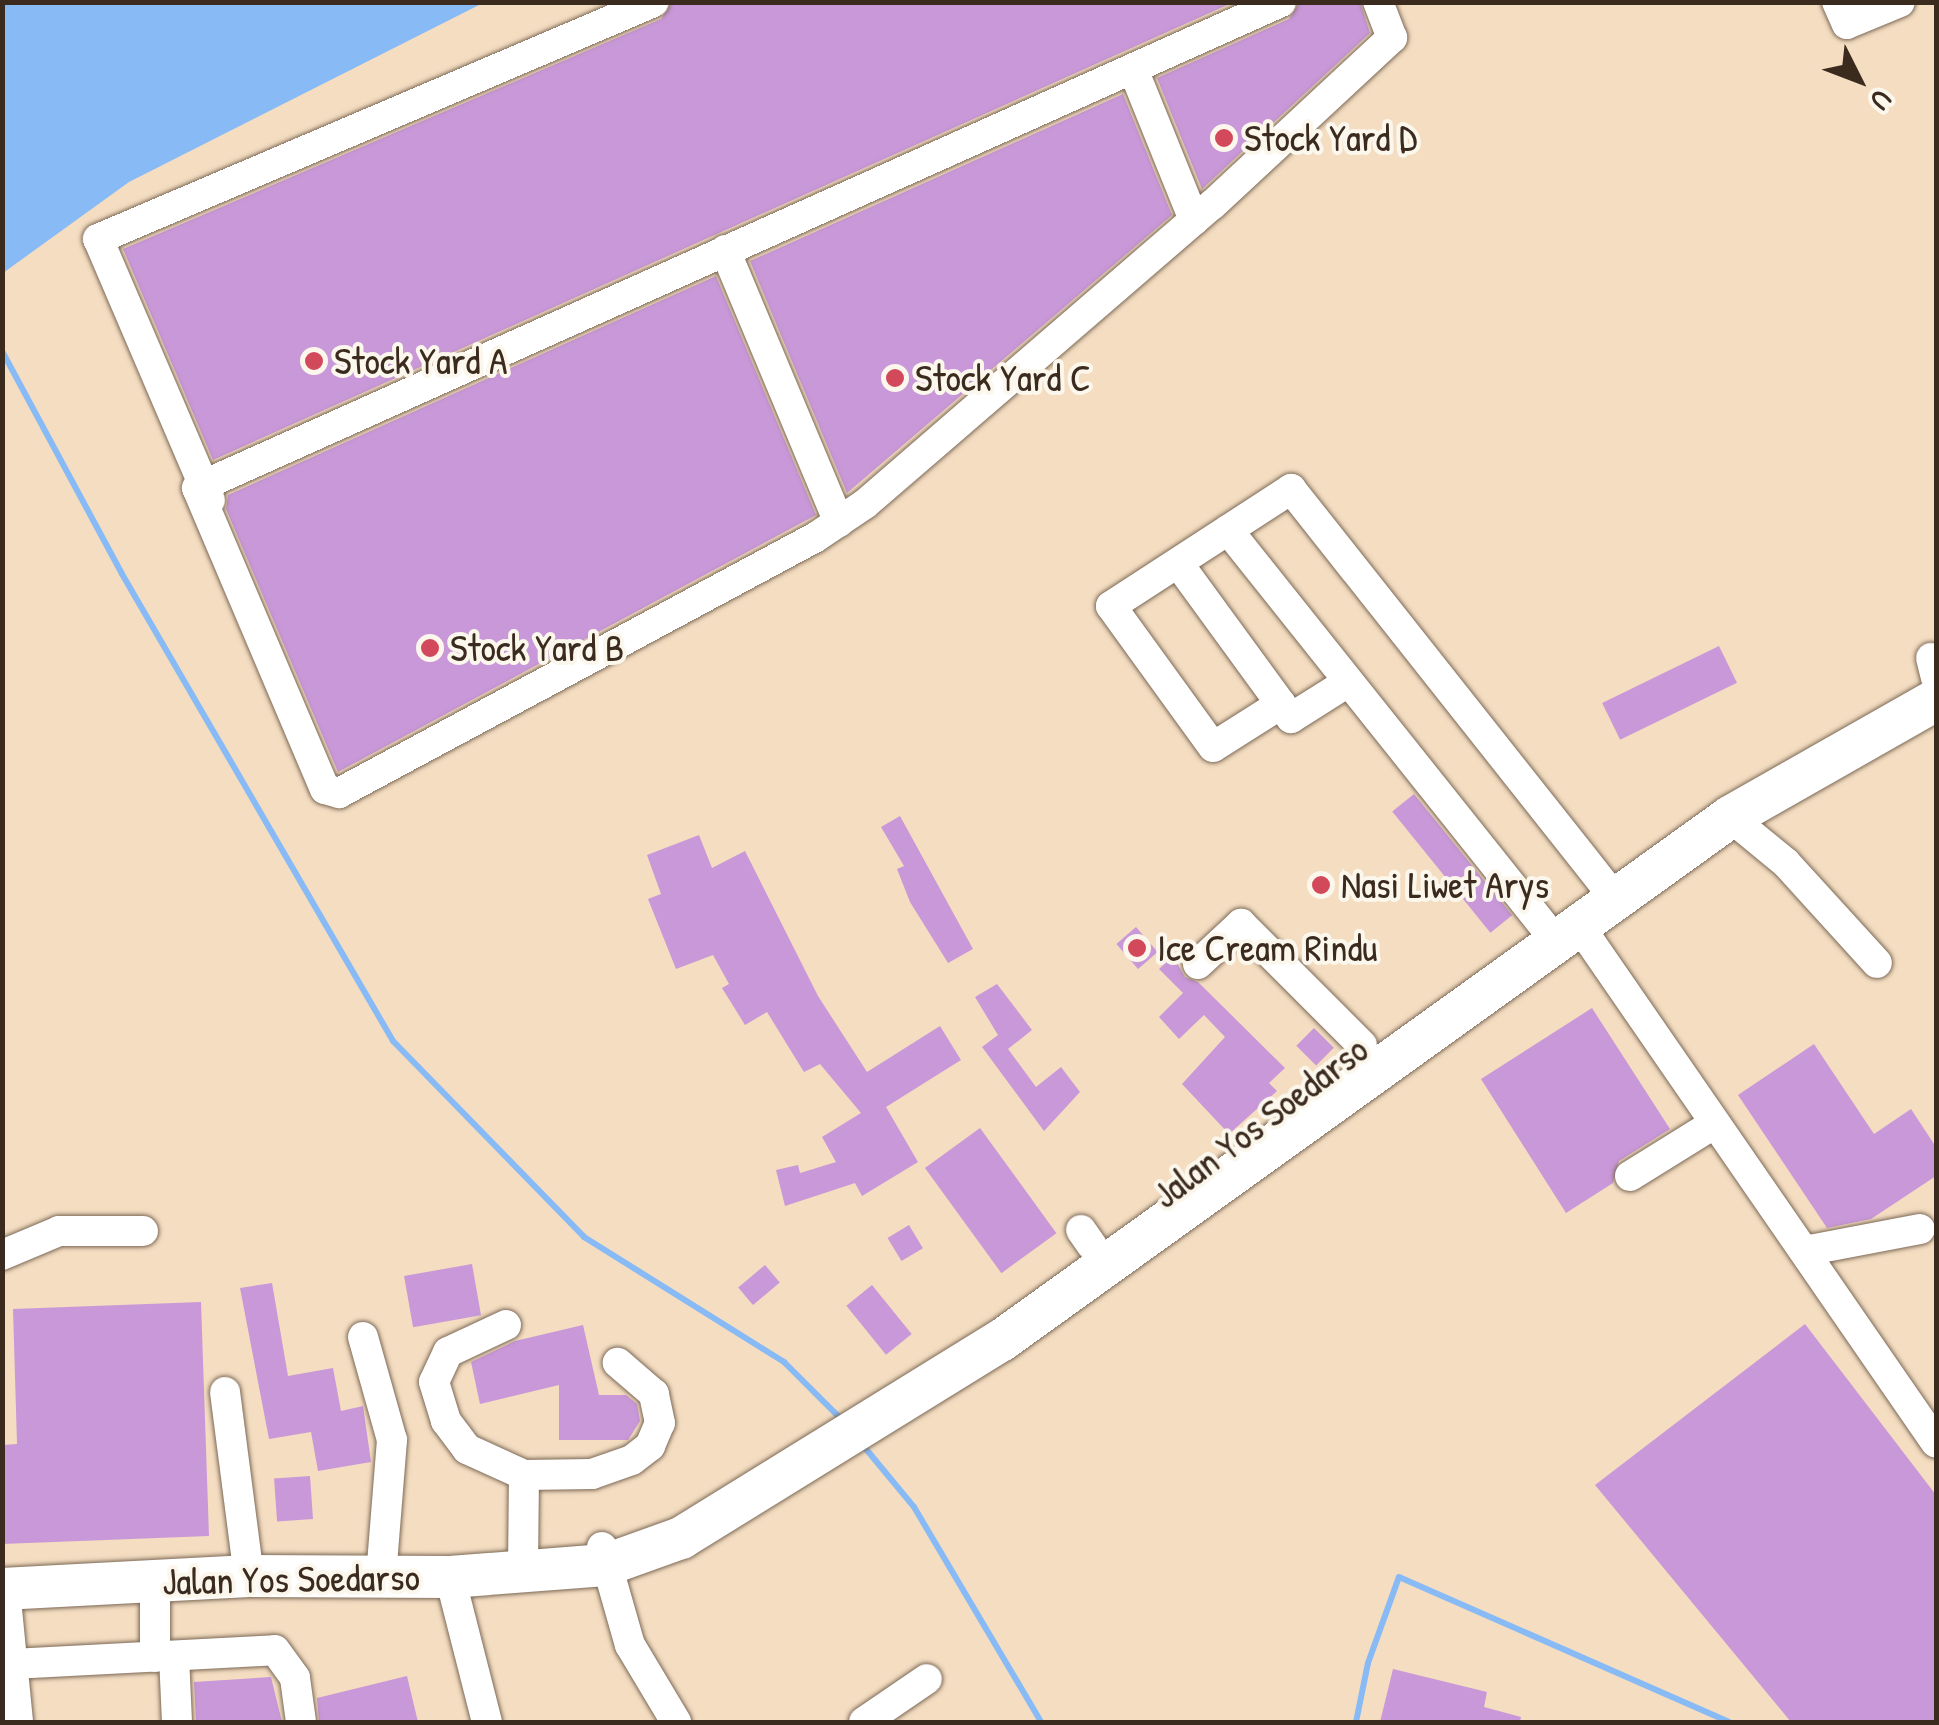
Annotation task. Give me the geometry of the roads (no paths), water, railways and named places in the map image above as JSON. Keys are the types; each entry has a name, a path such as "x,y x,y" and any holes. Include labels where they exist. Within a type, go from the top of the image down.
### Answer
{"highway":[{"name":"Jalan Yos Soedarso","path":"4,1589 249,1576 450,1577 596,1558 681,1538 792,1460 890,1400 1216,1173 1372,1056 1557,928 1714,796 1832,726 1935,672"},
{"name":"Jalan Yos Soedarso","path":"1605,887 1936,700"},
{"name":"Jalan Yos Soedarso","path":"890,1400 1087,1238 1216,1173"}],"street":[{"path":"628,2 90,234 329,778 339,785 839,515 1196,215 1392,38 1374,2"},
{"path":"201,489 98,239 654,2"},
{"path":"1138,69 1280,2"},
{"path":"201,489 1292,2"},
{"path":"1839,2 1850,20 1892,2"},
{"path":"1839,2 1847,24 1900,2"},
{"path":"1138,69 1196,215"},
{"path":"730,251 839,515"},
{"path":"1281,704 1213,747 1111,606 1291,489 1605,887"},
{"path":"1228,530 1346,684 1557,928 1715,1123 1936,1443"},
{"path":"1178,564 1290,718 1346,684"},
{"path":"1730,817 1786,863 1877,963"},
{"path":"1198,964 1240,924 1372,1056"},
{"path":"1630,1176 1715,1123"},
{"path":"1804,1251 1920,1229"},
{"path":"2,1255 59,1231 143,1231"},
{"path":"506,1325 448,1352 436,1370 436,1400 467,1449 524,1475 592,1474 632,1460 650,1446 660,1423 654,1394 618,1363"},
{"path":"363,1338 392,1440 381,1577"},
{"path":"225,1392 249,1576"},
{"path":"523,1569 524,1475"},
{"path":"596,1558 642,1673 676,1722"},
{"path":"450,1577 487,1722"},
{"path":"156,1581 176,1722"},
{"path":"4,1589 18,1722"},
{"path":"12,1664 275,1650 295,1678 301,1722"},
{"path":"864,1722 927,1678"}],"water":[{"path":"2,3 483,3 129,182 3,273"}],"waterway":[{"path":"2,351 122,574 393,1041 584,1237 784,1362 843,1421"},
{"path":"861,1443 914,1507 1041,1722"},
{"path":"1356,1722 1368,1663 1399,1577 1729,1722"}],"place":[{"name":"Stock Yard D","path":"1224,138"},
{"name":"Stock Yard A","path":"314,361"},
{"name":"Stock Yard C","path":"895,378"},
{"name":"Stock Yard B","path":"430,648"},
{"name":"Nasi Liwet Arys","path":"1321,885"},
{"name":"Ice Cream Rindu","path":"1137,948"}]}
